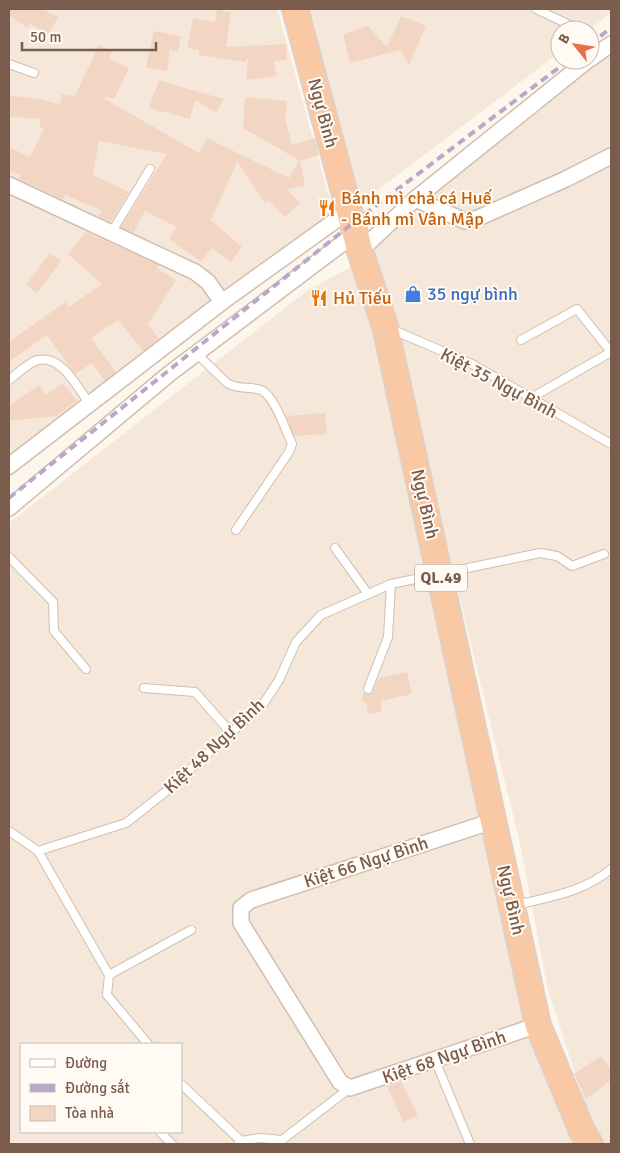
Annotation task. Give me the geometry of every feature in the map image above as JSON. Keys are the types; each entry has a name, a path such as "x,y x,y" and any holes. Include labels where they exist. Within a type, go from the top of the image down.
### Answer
{"highway":[{"name":"Ngự Bình","path":"295,9 355,231 385,326 538,1025 582,1131 590,1144"}],"street":[{"path":"600,52 611,44"},
{"path":"9,466 222,302 415,199 575,70"},
{"path":"415,199 464,221 478,218 566,179 611,156"},
{"path":"12,189 195,272 208,282 222,302"},
{"path":"9,508 196,353 355,231"},
{"name":"Kiệt 66 Ngự Bình","path":"350,1088 340,1082 241,923 241,908 251,900 493,821"},
{"name":"Kiệt 68 Ngự Bình","path":"350,1088 538,1025"}],"lane":[{"path":"536,9 559,20"},
{"path":"9,64 34,73"},
{"path":"111,233 150,169"},
{"path":"521,340 577,309 611,352 531,398"},
{"name":"Kiệt 35 Ngự Bình","path":"385,326 472,364 611,444"},
{"path":"196,353 233,387 261,390 270,397 292,444 289,452 236,530"},
{"path":"9,380 36,360 49,360 61,366 89,403"},
{"path":"335,548 368,594"},
{"name":"Kiệt 48 Ngự Bình","path":"38,851 126,823 164,793 264,703 279,680 296,642 321,615 392,584 440,572 540,552 557,556 572,566 604,554"},
{"path":"9,557 53,602 54,632 86,669"},
{"path":"368,689 388,637 392,584"},
{"path":"144,688 195,692 231,733"},
{"path":"9,831 38,851 109,975 107,995 147,1043"},
{"path":"512,906 576,889 595,881 611,869"},
{"path":"109,975 190,930"},
{"path":"435,1060 470,1144"},
{"path":"182,1085 240,1142 260,1138 282,1140 350,1088"},
{"path":"161,1133 172,1144"}],"shaded area":[{"path":"9,9 277,9 336,222 9,478"},
{"path":"303,9 611,9 611,13 600,22 550,20 550,60 357,206"},
{"path":"611,53 611,1144 603,1144 592,1126 548,990 520,843 371,239 571,81 587,70 600,70 600,61"},
{"path":"356,264 580,1144 9,1144 9,523 308,290"}],"building":[{"path":"9,9 42,9 58,17 49,34 30,24 27,28 9,15"},
{"path":"217,9 231,12 226,47 286,44 287,60 274,61 276,76 246,80 248,58 245,62 199,55 199,50 187,48 193,18 215,22"},
{"path":"401,16 426,26 409,65 400,50 350,63 343,34 368,26 387,47"},
{"path":"154,31 181,36 178,51 170,50 167,71 146,67"},
{"path":"99,45 112,51 109,59 129,68 114,99 106,97 105,99 199,153 207,138 289,178 299,160 243,128 245,97 287,101 285,119 292,145 315,138 319,155 300,161 305,186 287,189 300,203 285,217 269,201 265,203 237,162 211,220 242,247 231,262 212,248 201,262 169,239 177,227 145,211 133,233 121,227 167,154 99,141 93,175 129,192 111,222 98,216 102,211 65,195 64,200 19,179 20,175 9,170 9,147 30,157 44,129 39,128 41,119 9,117 10,96 35,98 60,104 62,94 75,96"},
{"path":"159,80 224,99 216,113 195,100 190,119 149,108"},
{"path":"86,232 159,265 157,268 176,280 148,324 159,339 143,351 118,320 91,338 116,372 105,381 92,363 75,374 47,335 9,362 9,342 65,302 69,307 102,284 68,254"},
{"path":"50,253 61,261 37,293 26,285"},
{"path":"63,383 77,401 56,416 9,421 9,406 39,385 46,395"},
{"path":"325,413 327,434 294,436 286,416"},
{"path":"407,672 412,694 381,701 381,712 368,714 367,704 361,700 364,693 372,693 378,680 382,677"},
{"path":"601,1056 611,1070 611,1080 586,1099 574,1074"},
{"path":"401,1081 418,1116 403,1122 387,1086"}],"railway":[{"path":"600,36 611,28"},
{"path":"9,498 353,223 556,70"}],"place":[{"name":"Bánh mì chả cá Huế - Bánh mì Vân Mập","path":"327,208"},
{"name":"35 ngự bình","path":"413,294"},
{"name":"Hủ Tiếu","path":"319,298"}]}
